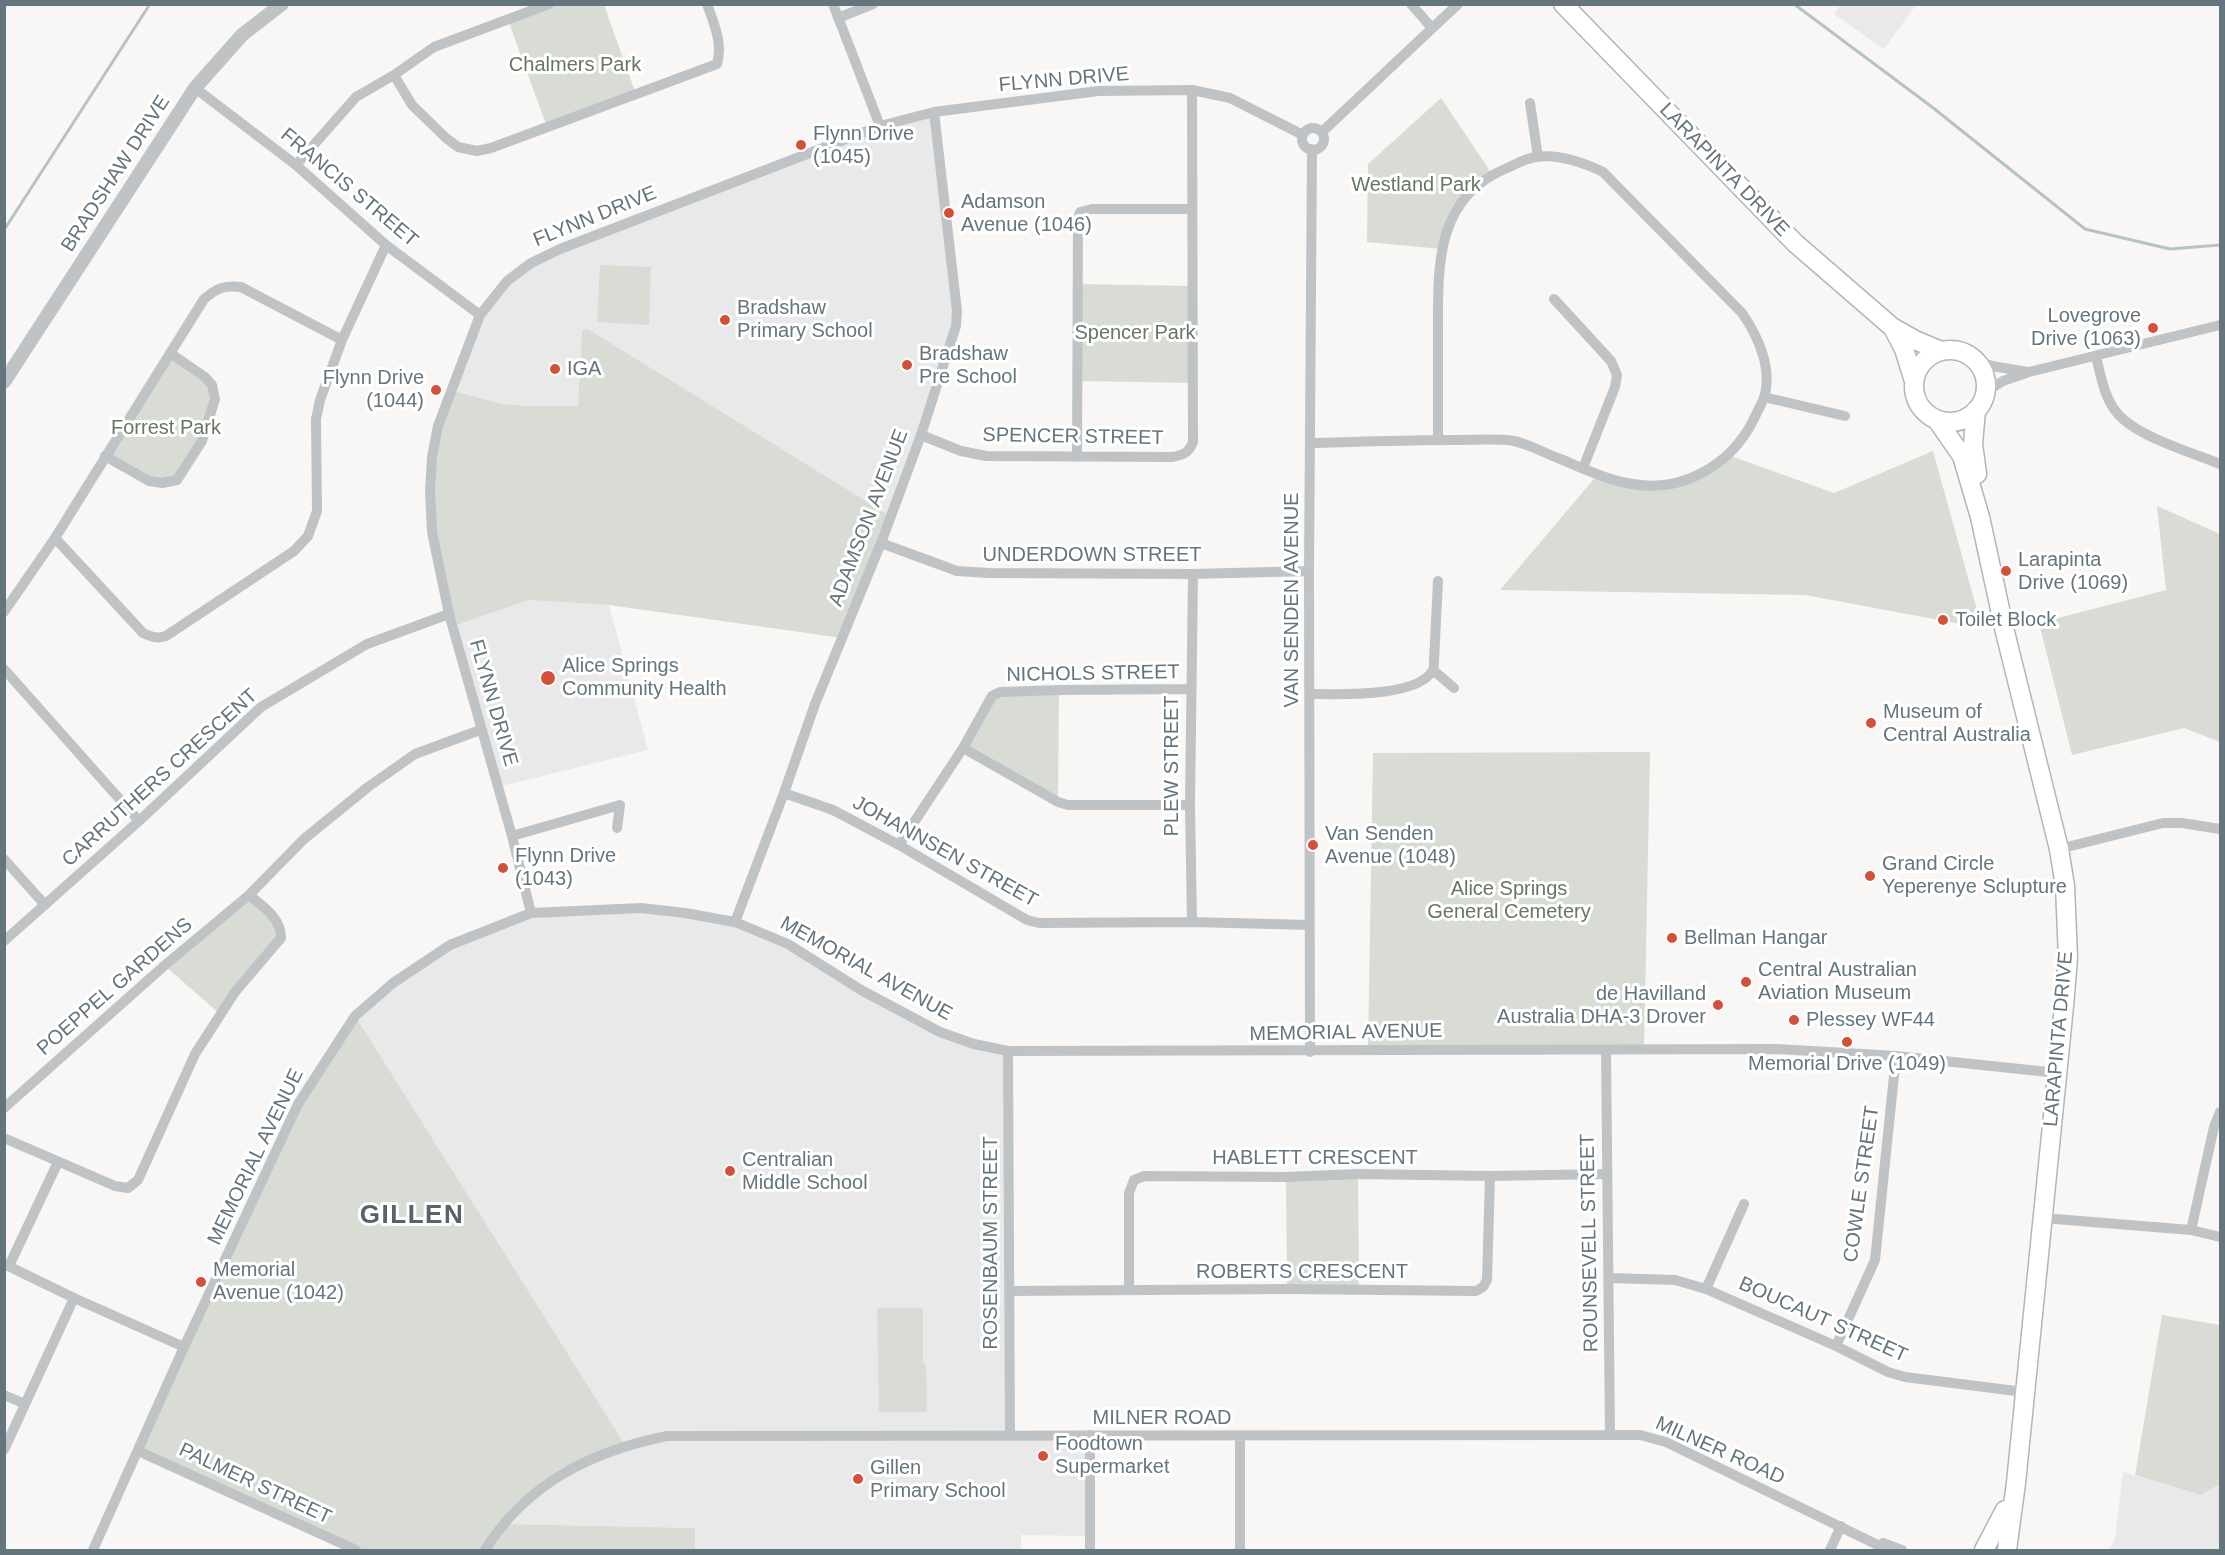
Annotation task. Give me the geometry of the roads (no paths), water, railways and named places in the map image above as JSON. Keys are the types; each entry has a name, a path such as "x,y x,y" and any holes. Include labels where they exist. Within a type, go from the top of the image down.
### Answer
{"main road":[{"name":"LARAPINTA DRIVE","path":"1563,4 1795,243 1892,327 1941,351"},
{"name":"LARAPINTA DRIVE","path":"1892,327 1904,349 1914,381"},
{"path":"1941,351 1955,351 1974,360 1984,378 1985,392 1976,410 1958,421 1937,420 1917,401 1914,381 1923,362 1941,351"},
{"name":"LARAPINTA DRIVE","path":"1976,410 1973,454 2005,632"},
{"name":"LARAPINTA DRIVE","path":"1937,420 1951,438 1965,465 1980,517 2005,632 2059,849 2065,886 2068,958 2058,1073 2007,1551"},
{"name":"LARAPINTA DRIVE","path":"1984,1551 2006,1509 2018,1452"}],"street":[{"name":"BRADSHAW DRIVE","path":"4,382 195,87 242,35 282,4"},
{"path":"296,165 356,98 434,47 549,4"},
{"path":"394,75 412,105 458,147 477,151 491,148 717,64 720,54 719,40 707,4"},
{"path":"833,4 880,126"},
{"path":"838,18 873,4"},
{"path":"1411,4 1432,28"},
{"path":"1322,132 1458,4"},
{"name":"FRANCIS STREET","path":"195,87 296,165 386,244 480,315"},
{"name":"FLYNN DRIVE","path":"531,913 512,836 480,730 449,614 432,532 430,490 432,457 438,426 480,315 507,281 531,263 560,249 880,126 934,112 1098,91 1192,90 1230,98 1303,135"},
{"name":"SPENCER STREET","path":"921,435 962,451 986,456 1172,457 1183,455 1190,450 1193,442 1192,90"},
{"path":"1530,103 1538,157"},
{"name":"ADAMSON AVENUE","path":"735,922 815,704 881,543 921,435 956,326 957,311 934,112"},
{"path":"1310,128 1322,132 1323,143 1317,149 1304,144 1303,135 1310,128"},
{"name":"VAN SENDEN AVENUE","path":"1310,1052 1309,571 1312,149"},
{"path":"1311,443 1509,440 1626,483 1651,487 1694,478 1713,468 1728,455 1751,424 1764,397 1766,372 1756,333 1742,313 1603,172 1586,164 1538,157 1492,174 1473,188 1458,206 1451,219 1441,249 1438,280 1438,440"},
{"path":"1077,457 1077,262 1080,212 1092,209 1192,209"},
{"path":"55,538 143,633 152,638 166,636 294,551 308,536 317,511 316,419 320,400 342,340 386,244"},
{"path":"4,612 55,538 204,299 217,288 229,285 241,286 342,340"},
{"path":"1554,299 1611,361 1617,375 1615,387 1583,468"},
{"path":"1985,392 2003,381 2029,372 2220,325"},
{"path":"105,456 149,481 162,483 177,480 202,441 215,399 212,385 205,377 170,353"},
{"path":"2096,356 2104,388 2122,419 2152,436 2220,464"},
{"path":"1974,360 1992,366 2029,372"},
{"path":"1764,397 1845,416"},
{"name":"UNDERDOWN STREET","path":"881,543 957,571 1193,574 1309,571"},
{"name":"PLEW STREET","path":"1191,922 1190,689 1193,574"},
{"path":"1310,694 1374,694 1407,687 1424,679 1433,670 1438,581"},
{"name":"CARRUTHERS CRESCENT","path":"4,941 139,821 261,707 368,644 449,614"},
{"path":"4,669 139,821"},
{"path":"1433,670 1454,688"},
{"name":"NICHOLS STREET","path":"899,845 963,747 992,696 1000,692 1190,689"},
{"name":"POEPPEL GARDENS","path":"4,1108 249,895 304,839 368,787 415,754 480,730"},
{"path":"963,747 1058,802 1068,805 1190,806"},
{"name":"JOHANNSEN STREET","path":"784,793 833,810 1033,922 1309,925"},
{"path":"512,836 620,805 617,828"},
{"path":"2059,849 2163,823 2182,823 2220,829"},
{"path":"4,859 45,905"},
{"path":"4,1138 122,1188 128,1188 138,1180 195,1054 235,992 281,938 281,926 249,895"},
{"name":"MEMORIAL AVENUE","path":"93,1551 184,1347 298,1104 355,1016 393,984 450,945 531,913 641,908 735,922 788,944 861,990 940,1032 974,1044 1008,1051 1778,1049 1896,1056 2058,1073"},
{"name":"ROUNSEVELL STREET","path":"1606,1050 1610,1435"},
{"name":"ROSENBAUM STREET","path":"1008,1051 1010,1435"},
{"name":"COWLE STREET","path":"1836,1346 1875,1260 1896,1056"},
{"path":"2191,1230 2214,1127 2220,1112"},
{"path":"57,1162 7,1265 184,1347"},
{"name":"HABLETT CRESCENT","path":"1130,1290 1129,1193 1134,1180 1144,1176 1607,1174"},
{"name":"ROBERTS CRESCENT","path":"1009,1291 1476,1291 1488,1280 1490,1176"},
{"path":"1706,1289 1744,1204"},
{"path":"2043,1218 2191,1230 2220,1236"},
{"name":"BOUCAUT STREET","path":"1609,1278 1675,1280 1706,1289 1836,1346 1888,1372 1905,1377 2024,1392"},
{"path":"4,1450 74,1298"},
{"path":"4,1395 25,1404"},
{"name":"MILNER ROAD","path":"485,1551 493,1538 536,1492 567,1471 598,1455 640,1442 667,1436 694,1435 1640,1436 1666,1442 1888,1551"},
{"path":"1090,1435 1090,1551"},
{"path":"1240,1436 1240,1551"},
{"name":"PALMER STREET","path":"138,1451 351,1549"},
{"path":"1830,1551 1841,1526"},
{"name":"MILNER ROAD","path":"1857,1534 1902,1551"}],"waterway":[{"path":"4,230 150,4"},
{"path":"1794,4 1932,107 2085,229 2170,249 2220,245"}],"place":[{"name":"Flynn Drive (1045)","path":"801,145"},
{"name":"Adamson Avenue (1046)","path":"949,213"},
{"name":"Bradshaw Primary School","path":"725,320"},
{"name":"Lovegrove Drive (1063)","path":"2153,328"},
{"name":"Bradshaw Pre School","path":"907,365"},
{"name":"IGA","path":"555,369"},
{"name":"Flynn Drive (1044)","path":"436,390"},
{"name":"Larapinta Drive (1069)","path":"2006,571"},
{"name":"Toilet Block","path":"1943,620"},
{"name":"Alice Springs Community Health","path":"548,678"},
{"name":"Museum of Central Australia","path":"1871,723"},
{"name":"Van Senden Avenue (1048)","path":"1313,845"},
{"name":"Flynn Drive (1043)","path":"503,868"},
{"name":"Grand Circle Yeperenye Sclupture","path":"1870,876"},
{"name":"Bellman Hangar","path":"1672,938"},
{"name":"Central Australian Aviation Museum","path":"1746,982"},
{"name":"de Havilland Australia DHA-3 Drover","path":"1718,1005"},
{"name":"Plessey WF44","path":"1794,1020"},
{"name":"Memorial Drive (1049)","path":"1847,1042"},
{"name":"Centralian Middle School","path":"730,1171"},
{"name":"Memorial Avenue (1042)","path":"201,1282"},
{"name":"Foodtown Supermarket","path":"1043,1456"},
{"name":"Gillen Primary School","path":"858,1479"}],"district":[{"name":"GILLEN","path":"412,1216"}],"park label":[{"name":"Chalmers Park","path":"575,65"},
{"name":"Westland Park","path":"1416,185"},
{"name":"Spencer Park","path":"1135,333"},
{"name":"Forrest Park","path":"166,428"},
{"name":"Alice Springs General Cemetery","path":"1509,900"}]}
